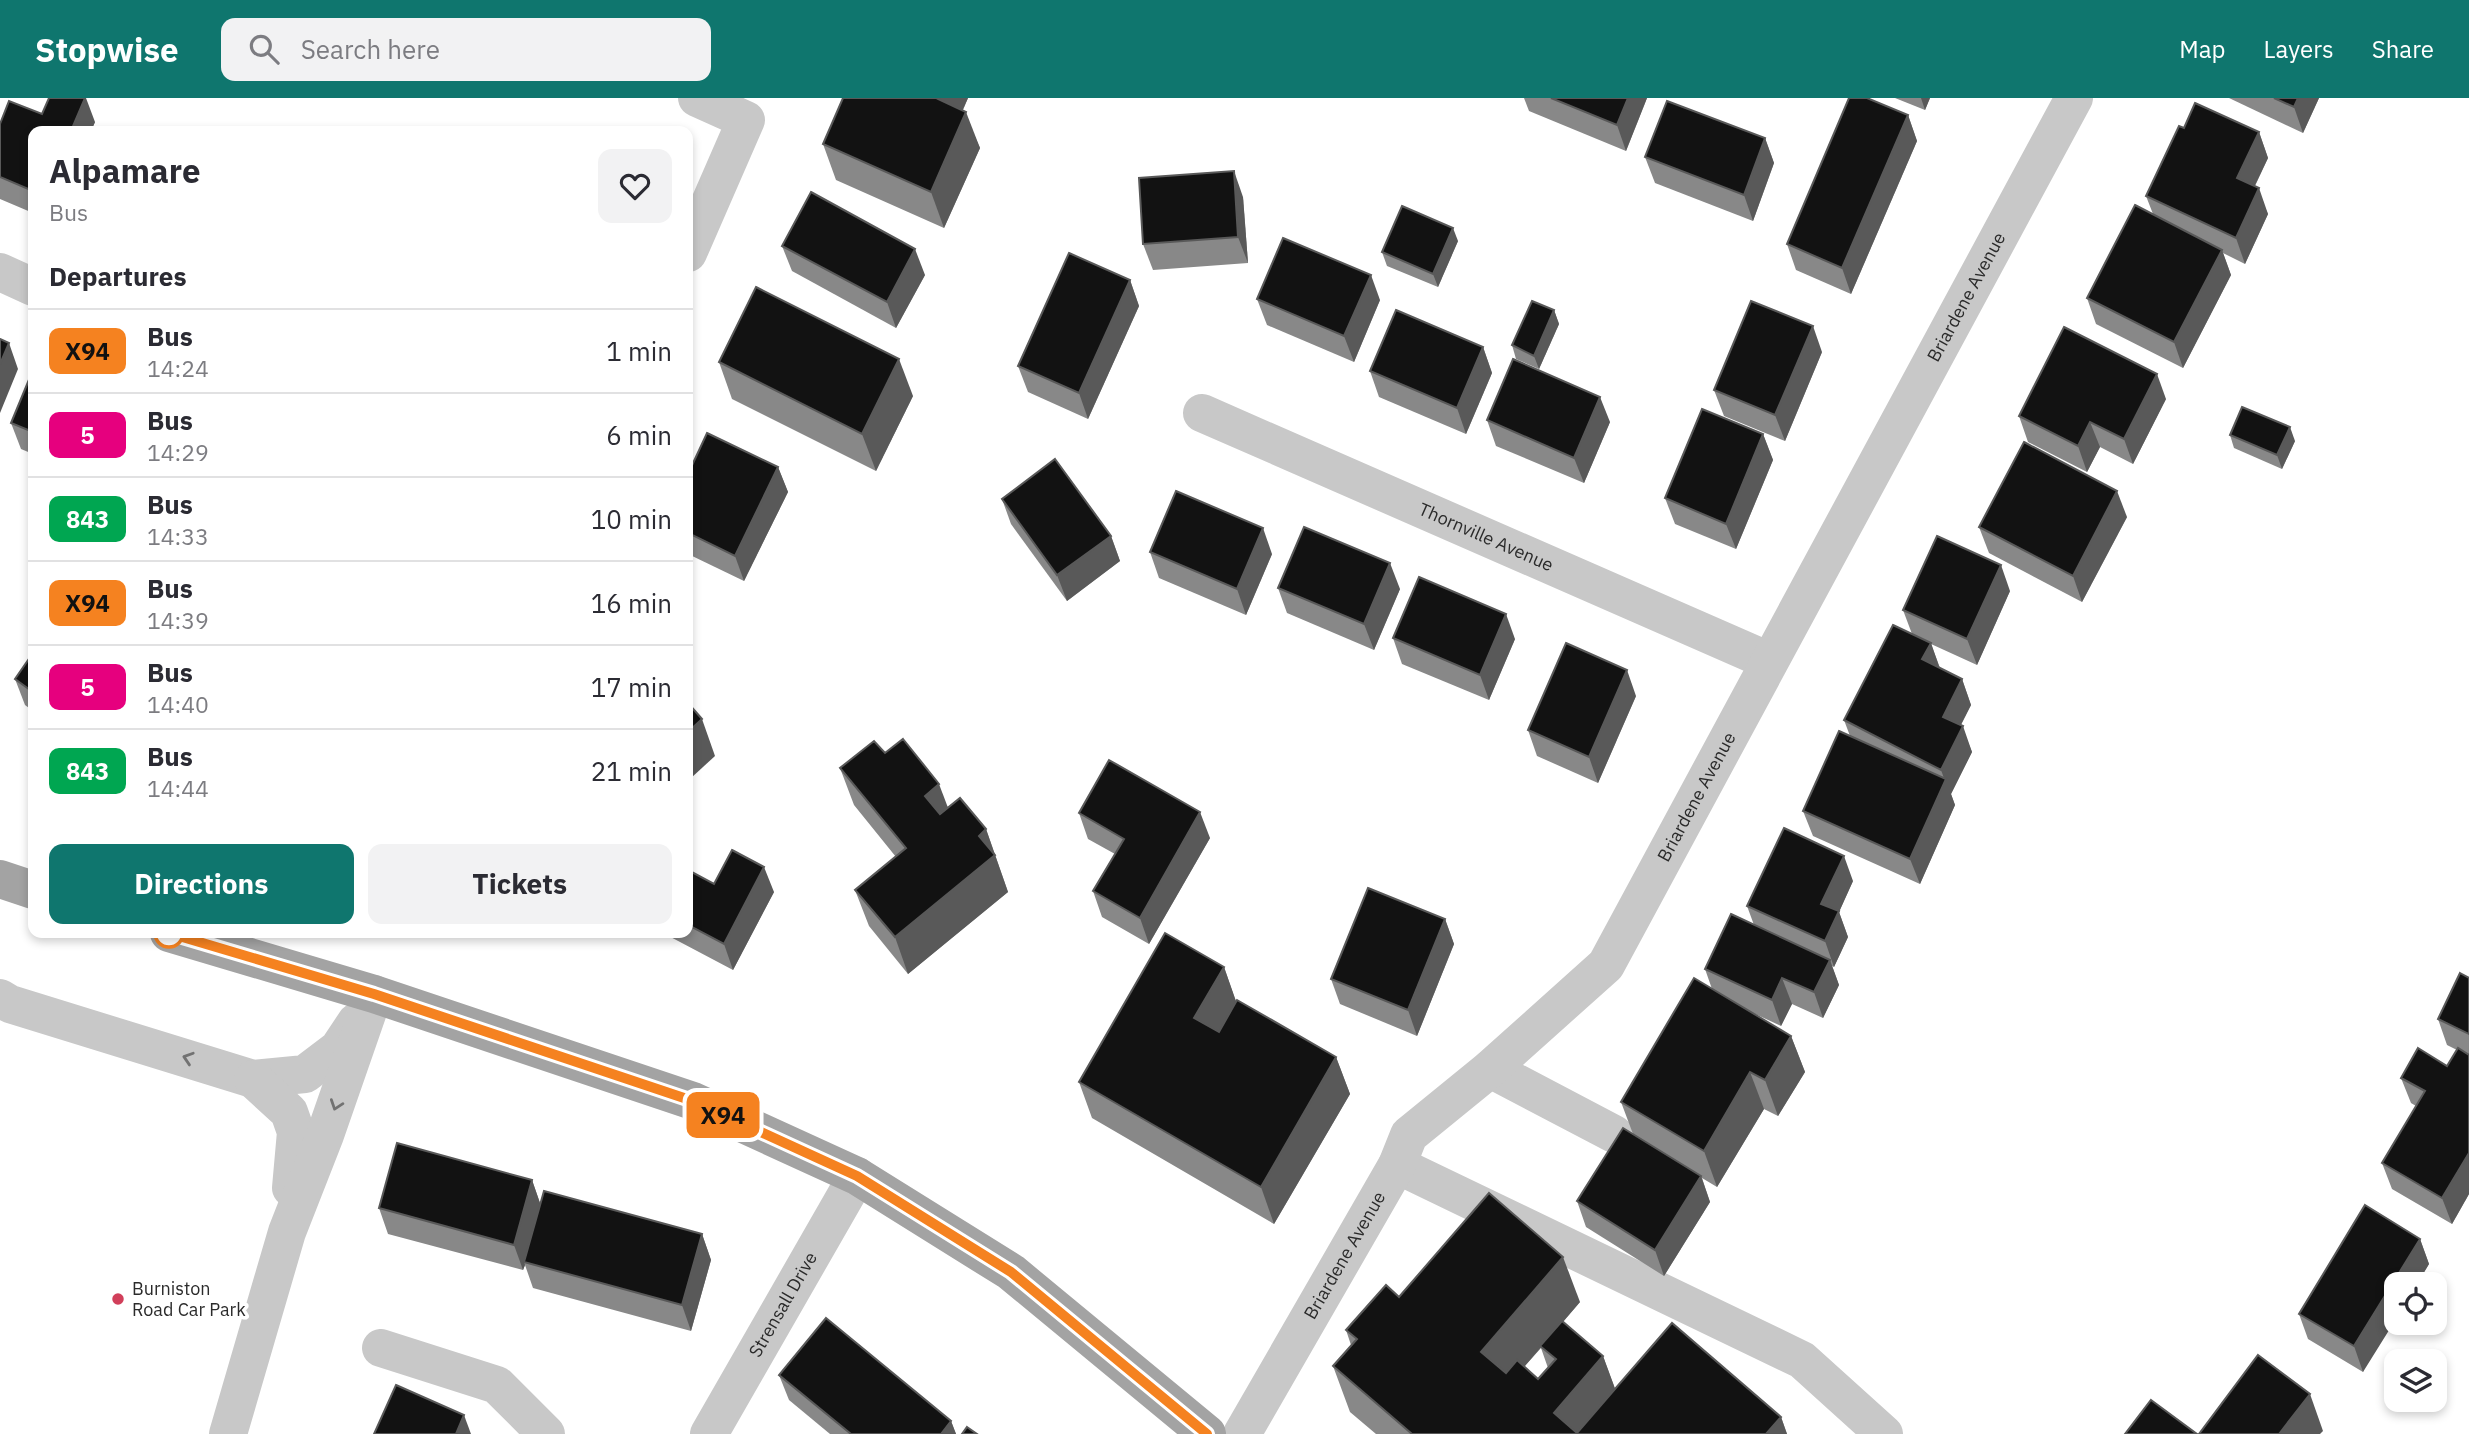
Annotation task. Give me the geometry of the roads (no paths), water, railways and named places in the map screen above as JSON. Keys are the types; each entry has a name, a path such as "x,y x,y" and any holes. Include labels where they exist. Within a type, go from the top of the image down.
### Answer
{"main road":[{"path":"0,879 28,888"},
{"path":"186,938 374,994 693,1101 857,1176 1011,1272 1207,1434"}],"street":[{"path":"693,242 746,120 697,98"},
{"name":"Briardene Avenue","path":"1242,1434 1396,1165 1409,1135 1490,1069 1606,965 2074,98"},
{"path":"0,272 28,285"},
{"name":"Thornville Avenue","path":"1202,413 1769,661"},
{"path":"0,998 10,1004 253,1079 305,1074 338,1049 374,994"},
{"path":"228,1434 287,1232 326,1136 374,994"},
{"path":"1490,1069 1614,1134"},
{"path":"253,1079 289,1112 296,1132 287,1232"},
{"path":"1396,1165 1802,1360 1884,1434"},
{"name":"Strensall Drive","path":"709,1434 857,1176"},
{"path":"381,1348 497,1385 546,1434"}],"place":[{"name":"Burniston Road Car Park","path":"118,1299"}]}
